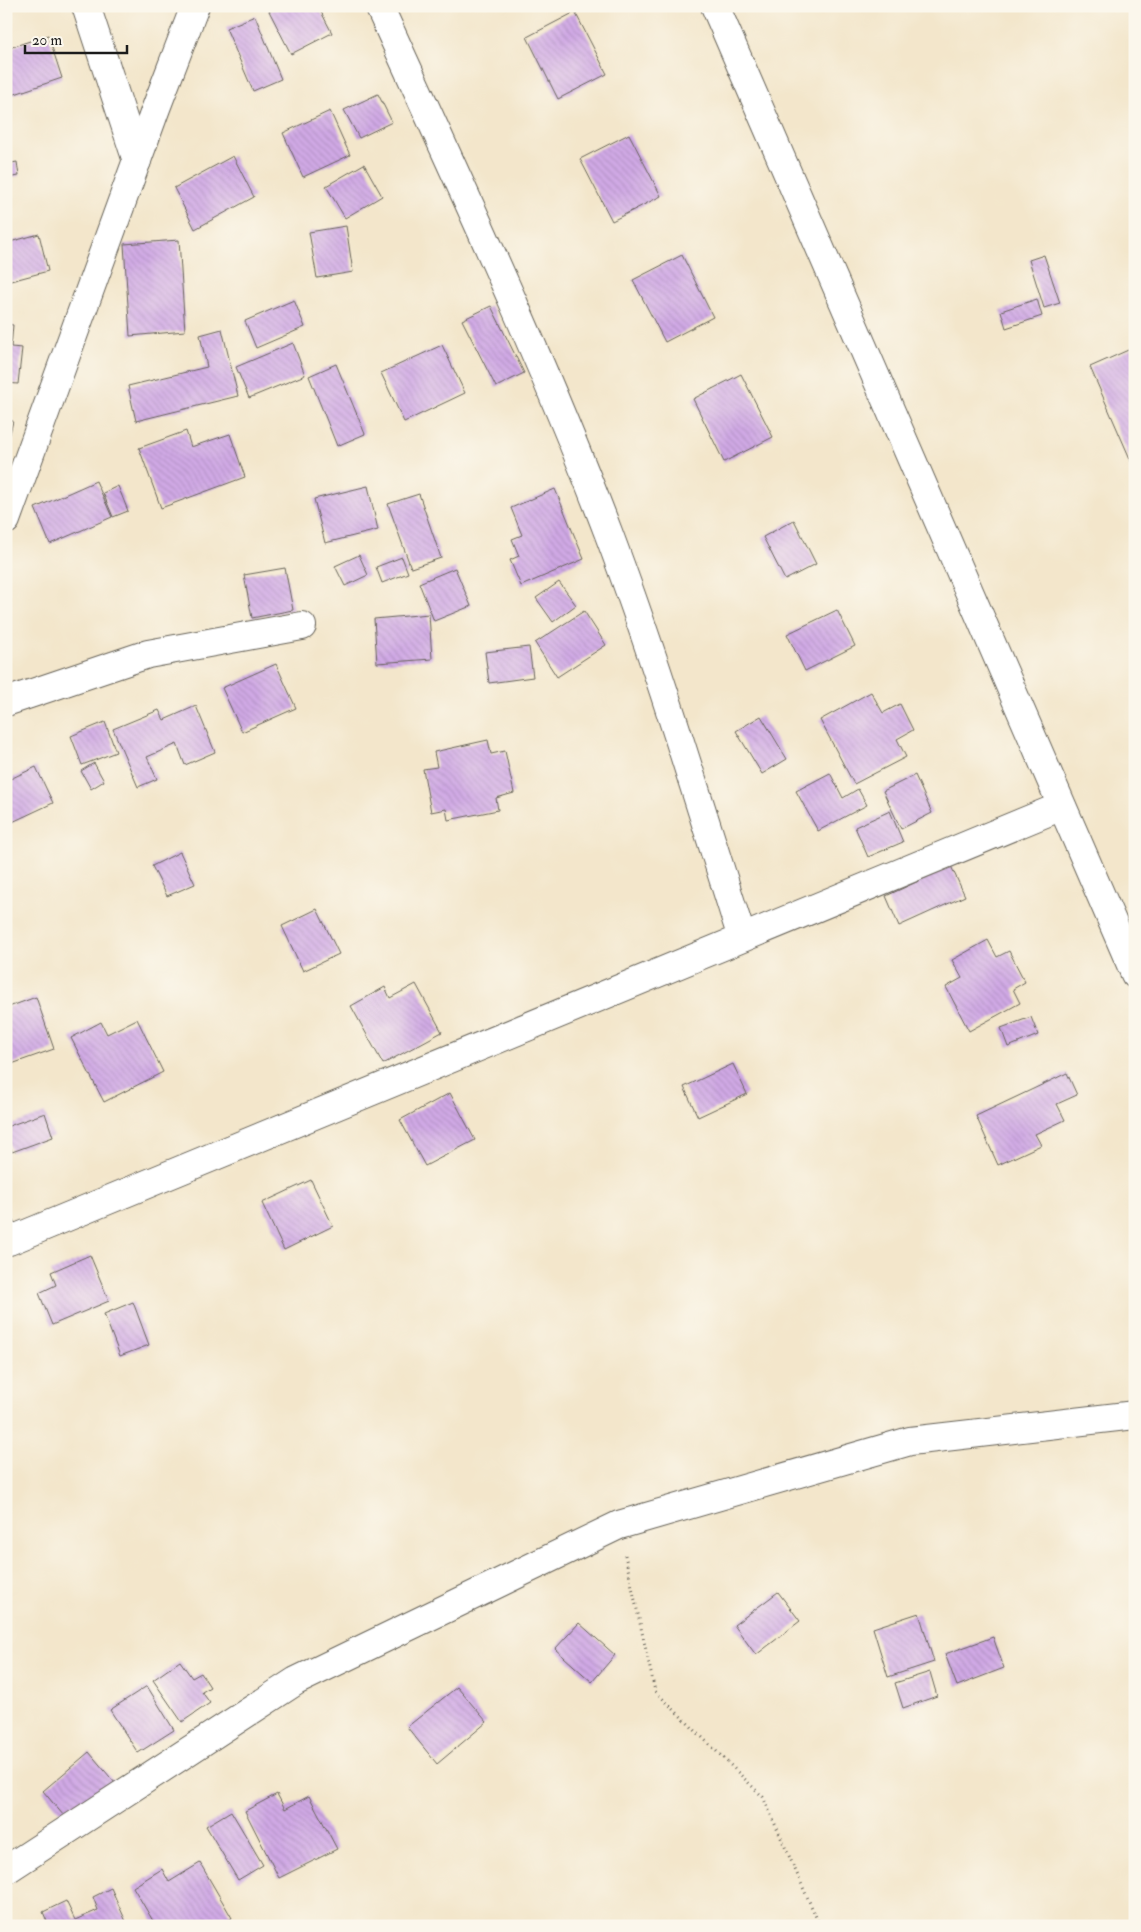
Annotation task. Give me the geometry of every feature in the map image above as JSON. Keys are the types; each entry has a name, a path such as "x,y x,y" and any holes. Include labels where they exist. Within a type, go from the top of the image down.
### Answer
{"street":[{"path":"86,6 138,161"},
{"path":"6,520 195,6"},
{"path":"379,6 535,353 608,532 650,650 742,938"},
{"path":"715,6 1135,974"},
{"path":"6,702 148,654 302,626"},
{"path":"7,1239 1062,806"},
{"path":"6,1870 296,1681 619,1526 910,1442 1135,1416"}],"path":[{"path":"619,1526 655,1691 762,1797 820,1926"}],"building":[{"path":"279,6 318,6 332,33 291,54 269,11"},
{"path":"575,12 607,74 558,99 527,37"},
{"path":"255,16 281,79 253,91 226,28"},
{"path":"48,35 62,78 6,97 6,49"},
{"path":"378,94 392,122 359,138 344,110"},
{"path":"330,111 350,155 303,177 283,133"},
{"path":"629,134 661,196 612,221 580,159"},
{"path":"233,156 254,197 195,229 174,188"},
{"path":"17,162 19,176 6,178 6,164"},
{"path":"364,164 382,196 345,218 326,186"},
{"path":"346,226 353,272 317,278 309,232"},
{"path":"39,234 48,271 7,282 6,243"},
{"path":"179,240 185,331 130,336 124,244"},
{"path":"682,255 713,317 665,342 633,280"},
{"path":"1044,255 1060,303 1044,308 1029,260"},
{"path":"1037,299 1042,316 1006,328 1001,311"},
{"path":"294,300 305,327 256,348 245,321"},
{"path":"491,306 524,373 496,387 462,320"},
{"path":"6,324 13,325 11,347 22,348 18,384 6,383"},
{"path":"222,329 238,396 136,421 128,386 207,367 200,335"},
{"path":"293,343 305,375 249,398 236,367"},
{"path":"442,345 465,393 404,422 381,373"},
{"path":"1135,347 1135,470 1090,367"},
{"path":"336,364 365,434 337,446 309,376"},
{"path":"741,374 773,437 724,462 693,399"},
{"path":"6,419 13,421 7,446 6,446"},
{"path":"186,431 191,447 230,434 245,477 161,508 139,448"},
{"path":"96,481 112,517 50,544 35,508"},
{"path":"118,486 128,511 113,517 103,493"},
{"path":"368,486 378,530 325,543 314,499"},
{"path":"555,489 584,559 521,586 510,560 519,556 512,539 522,535 511,508"},
{"path":"419,494 441,558 411,568 388,504"},
{"path":"794,520 816,564 785,580 763,537"},
{"path":"359,555 368,575 345,586 335,566"},
{"path":"402,557 408,573 382,583 376,567"},
{"path":"285,568 293,610 252,618 244,575"},
{"path":"455,568 471,606 434,621 419,583"},
{"path":"559,582 576,605 553,622 536,598"},
{"path":"837,610 855,646 805,671 787,634"},
{"path":"584,611 606,645 557,677 535,643"},
{"path":"429,614 432,659 377,663 374,619"},
{"path":"529,647 533,677 489,683 485,652"},
{"path":"276,664 296,708 242,732 222,688"},
{"path":"871,692 883,713 900,704 913,730 897,739 906,757 854,784 820,720"},
{"path":"196,706 215,752 185,765 177,744 147,757 157,779 138,787 113,729 159,710 164,720"},
{"path":"761,716 787,759 762,774 736,731"},
{"path":"105,722 116,752 82,765 71,736"},
{"path":"488,740 491,754 505,751 514,793 496,798 498,810 448,820 446,809 431,812 423,769 437,767 434,752"},
{"path":"94,763 104,781 91,789 81,771"},
{"path":"36,767 53,803 6,825 6,781"},
{"path":"830,773 843,798 858,789 867,805 818,831 796,791"},
{"path":"915,775 932,813 901,829 883,791"},
{"path":"890,811 903,842 868,857 855,827"},
{"path":"180,852 195,884 167,896 152,866"},
{"path":"951,866 965,896 899,926 886,896"},
{"path":"317,909 339,954 303,971 282,926"},
{"path":"988,940 997,957 1009,951 1025,982 1013,989 1020,1003 969,1031 946,987 962,978 952,960"},
{"path":"416,984 442,1032 383,1064 351,1006 385,987 390,998"},
{"path":"36,997 54,1049 6,1066 6,1008"},
{"path":"1031,1017 1038,1035 1008,1047 1001,1028"},
{"path":"137,1019 163,1072 104,1102 71,1038 101,1022 107,1034"},
{"path":"733,1064 747,1094 698,1117 684,1087"},
{"path":"1067,1073 1077,1095 1057,1104 1065,1120 1035,1134 1041,1145 998,1165 976,1116"},
{"path":"450,1093 475,1140 425,1166 400,1120"},
{"path":"45,1113 53,1137 12,1152 6,1136 6,1127"},
{"path":"311,1180 333,1226 284,1250 262,1203"},
{"path":"90,1255 109,1301 52,1325 39,1293 56,1285 51,1272"},
{"path":"133,1302 149,1345 120,1356 104,1314"},
{"path":"778,1592 800,1621 756,1655 734,1625"},
{"path":"919,1613 934,1662 888,1677 873,1628"},
{"path":"579,1623 615,1655 592,1682 555,1649"},
{"path":"993,1637 1004,1668 957,1686 945,1654"},
{"path":"180,1661 192,1678 201,1673 210,1687 202,1692 210,1703 182,1722 153,1680"},
{"path":"930,1672 937,1696 903,1708 895,1683"},
{"path":"147,1686 174,1730 138,1753 110,1710"},
{"path":"457,1687 487,1722 437,1764 407,1727"},
{"path":"89,1752 115,1783 69,1822 43,1791"},
{"path":"277,1794 285,1809 309,1796 337,1849 279,1878 245,1811"},
{"path":"231,1811 263,1865 238,1880 206,1826"},
{"path":"200,1863 232,1918 220,1926 156,1926 133,1887 162,1869 169,1882"},
{"path":"111,1888 128,1926 49,1926 43,1912 66,1901 75,1920 98,1910 93,1897"}]}
